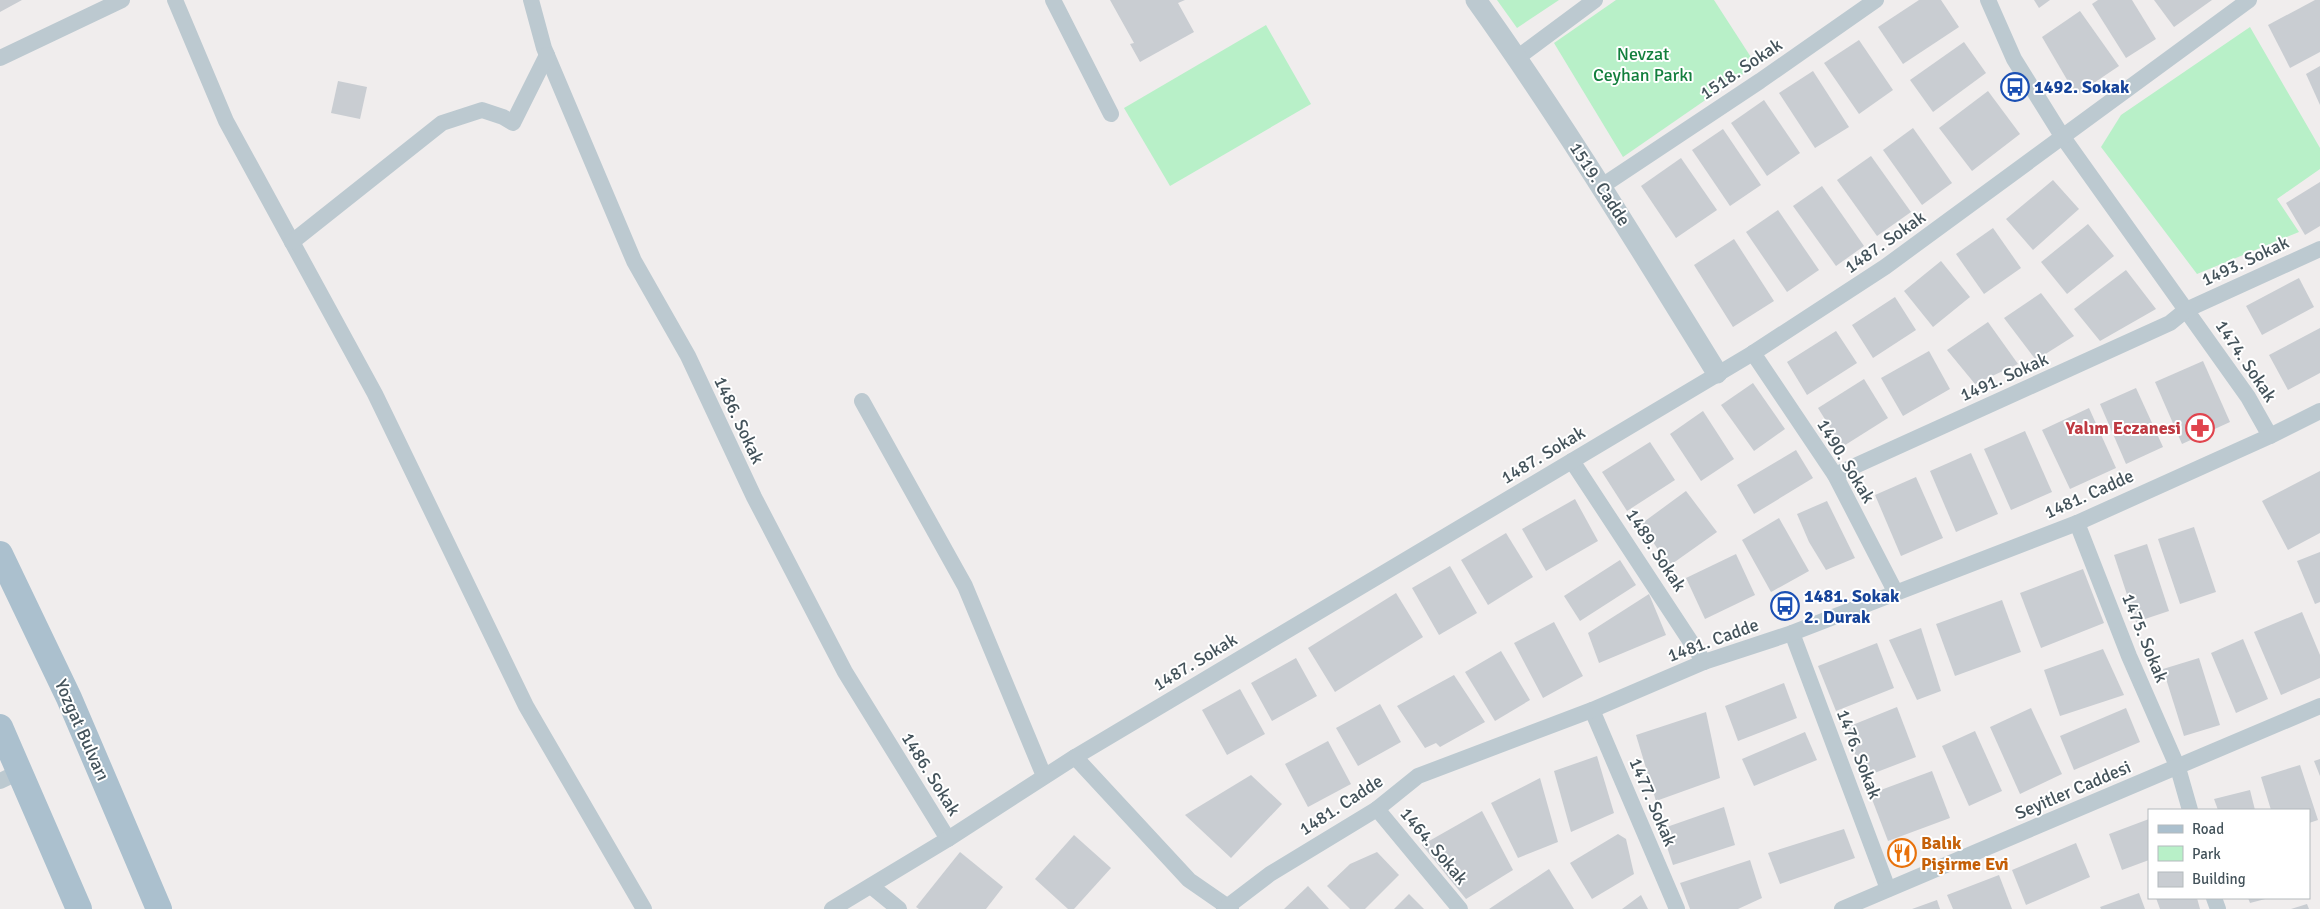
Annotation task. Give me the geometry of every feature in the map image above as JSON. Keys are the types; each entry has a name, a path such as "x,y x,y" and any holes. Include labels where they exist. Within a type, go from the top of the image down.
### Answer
{"main road":[{"name":"Yozgat Bulvarı","path":"0,554 69,698 159,909"},
{"path":"0,726 10,776 79,909"}],"street":[{"path":"0,58 122,0"},
{"path":"175,0 226,120 375,394 526,706 644,909"},
{"name":"1486. Sokak","path":"531,0 547,55 634,261 688,356 793,576 845,672 948,839"},
{"path":"1053,0 1111,114"},
{"name":"1519. Cadde","path":"1476,0 1602,186 1717,373"},
{"path":"1517,58 1595,0"},
{"name":"1518. Sokak","path":"1602,186 1760,81 1876,0"},
{"path":"1988,0 2014,59 2062,136 2186,310"},
{"name":"1487. Sokak","path":"832,909 948,839 1074,757 1753,353 1885,267 2250,0"},
{"path":"292,242 442,123 482,110 503,117 513,123 547,55"},
{"name":"1493. Sokak","path":"2186,310 2320,249"},
{"name":"1474. Sokak","path":"2186,310 2248,397 2270,436"},
{"name":"1491. Sokak","path":"1835,476 2170,323 2186,310"},
{"name":"1490. Sokak","path":"1753,353 1835,476 1896,593"},
{"path":"862,401 965,586 1044,776"},
{"name":"1481. Cadde","path":"1227,908 1270,874 1377,809 1418,776 1592,710 1704,662 1792,634 2077,523 2318,416"},
{"name":"1489. Sokak","path":"1572,461 1704,662"},
{"name":"1475. Sokak","path":"2077,523 2129,656 2178,768 2190,809"},
{"name":"1476. Sokak","path":"1792,634 1888,890"},
{"name":"Seyitler Caddesi","path":"1842,909 2178,768 2320,706"},
{"name":"1477. Sokak","path":"1592,710 1677,909"},
{"path":"1074,757 1189,880 1227,908"},
{"name":"1464. Sokak","path":"1377,809 1460,909"},
{"path":"871,886 899,909"}],"green space":[{"path":"1497,0 1559,0 1517,28"},
{"name":"Nevzat Ceyhan Parkı","path":"1616,0 1714,0 1756,65 1623,157 1554,43"},
{"path":"1266,25 1311,104 1170,186 1124,108"},
{"path":"2250,27 2320,148 2320,169 2277,199 2299,232 2197,274 2101,147 2121,115"}],"building":[{"path":"0,0 22,0 0,12"},
{"path":"1110,0 1185,0 1178,3 1194,32 1140,62 1130,44 1134,43"},
{"path":"1919,0 1941,0 1959,27 1903,64 1878,27"},
{"path":"2034,0 2050,0 2039,8"},
{"path":"2098,0 2132,0 2156,39 2126,58 2092,4"},
{"path":"2154,0 2212,0 2174,27"},
{"path":"2315,0 2320,0 2320,52 2290,68 2268,25"},
{"path":"2080,11 2119,66 2076,95 2042,37"},
{"path":"1859,40 1893,90 1859,114 1824,63"},
{"path":"1964,42 1986,73 1933,112 1910,80"},
{"path":"2320,66 2320,105 2306,74"},
{"path":"1813,71 1849,127 1815,148 1779,93"},
{"path":"338,81 367,87 360,119 331,113"},
{"path":"1988,91 2020,134 1972,171 1939,128"},
{"path":"1764,100 1800,153 1767,176 1731,123"},
{"path":"1913,128 1952,183 1922,205 1883,150"},
{"path":"1723,129 1761,185 1730,206 1692,150"},
{"path":"1871,156 1911,212 1877,236 1837,180"},
{"path":"1681,158 1717,210 1676,238 1641,186"},
{"path":"2053,180 2079,209 2033,250 2006,219"},
{"path":"2320,182 2320,226 2305,235 2286,203"},
{"path":"1822,186 1864,246 1836,266 1793,206"},
{"path":"1778,210 1819,270 1787,292 1746,232"},
{"path":"2088,224 2114,256 2067,294 2041,262"},
{"path":"1993,228 2021,268 1984,294 1956,254"},
{"path":"1734,239 1774,301 1733,327 1694,265"},
{"path":"1941,261 1970,297 1933,327 1904,291"},
{"path":"2126,270 2156,309 2100,341 2074,309"},
{"path":"2299,278 2314,307 2262,335 2246,306"},
{"path":"2041,293 2074,336 2036,360 2004,318"},
{"path":"1895,297 1916,330 1873,358 1852,325"},
{"path":"1988,322 2018,364 1975,384 1947,350"},
{"path":"2320,328 2320,373 2288,390 2269,355"},
{"path":"1836,331 1857,363 1807,395 1787,362"},
{"path":"1929,351 1950,389 1903,416 1881,378"},
{"path":"2203,361 2230,422 2182,444 2155,382"},
{"path":"1864,379 1888,418 1842,447 1818,408"},
{"path":"1753,383 1785,429 1754,451 1721,405"},
{"path":"2136,388 2163,447 2126,464 2100,404"},
{"path":"2089,408 2116,468 2070,489 2042,430"},
{"path":"1703,411 1734,459 1701,481 1670,434"},
{"path":"2025,431 2052,492 2011,510 1984,449"},
{"path":"1650,442 1675,480 1627,511 1602,472"},
{"path":"1796,450 1813,478 1754,514 1737,485"},
{"path":"1971,453 1998,514 1956,532 1930,471"},
{"path":"2320,471 2320,533 2288,550 2262,501"},
{"path":"1916,477 1943,538 1901,556 1875,495"},
{"path":"1686,491 1717,532 1669,566 1641,524"},
{"path":"1575,499 1598,541 1546,571 1522,529"},
{"path":"1827,501 1855,558 1826,570 1809,542 1797,514"},
{"path":"1779,518 1809,571 1771,592 1742,540"},
{"path":"2194,527 2216,592 2180,604 2158,539"},
{"path":"1506,533 1533,577 1488,605 1461,560"},
{"path":"2147,544 2169,611 2136,622 2114,555"},
{"path":"2320,552 2320,602 2315,604 2297,561"},
{"path":"1736,554 1755,595 1705,619 1686,578"},
{"path":"1620,560 1636,585 1580,621 1564,596"},
{"path":"1450,566 1477,613 1439,635 1412,588"},
{"path":"2083,569 2104,623 2041,648 2020,593"},
{"path":"1396,593 1423,637 1335,692 1308,648"},
{"path":"1649,594 1666,635 1599,663 1588,633"},
{"path":"2002,600 2021,652 1955,676 1936,624"},
{"path":"2302,612 2320,655 2320,678 2281,695 2254,632"},
{"path":"1554,622 1583,676 1543,698 1514,643"},
{"path":"1921,628 1941,691 1917,700 1889,640"},
{"path":"2243,639 2268,699 2236,713 2211,653"},
{"path":"1877,643 1894,688 1836,711 1818,666"},
{"path":"2103,649 2124,695 2060,716 2044,670"},
{"path":"1501,651 1530,700 1495,721 1465,672"},
{"path":"1296,658 1317,696 1272,721 1251,683"},
{"path":"2199,658 2220,725 2184,736 2163,669"},
{"path":"1454,675 1485,722 1440,747 1436,743 1425,748 1397,706"},
{"path":"1784,683 1797,718 1738,741 1725,706"},
{"path":"1240,689 1265,734 1227,755 1202,710"},
{"path":"1380,704 1401,742 1358,766 1336,728"},
{"path":"1897,707 1916,757 1864,777 1845,728"},
{"path":"2031,708 2062,774 2020,794 1990,727"},
{"path":"2126,708 2140,742 2074,770 2060,736"},
{"path":"1706,712 1720,778 1656,801 1636,735"},
{"path":"1975,731 2002,791 1969,806 1942,746"},
{"path":"1805,732 1817,760 1754,786 1742,759"},
{"path":"1328,741 1351,784 1308,807 1285,764"},
{"path":"1597,756 1614,813 1571,832 1554,771"},
{"path":"2320,759 2320,776 2314,761"},
{"path":"2300,765 2318,820 2310,823 2310,809 2271,809 2261,777"},
{"path":"1932,771 1950,818 1888,841 1870,794"},
{"path":"1251,775 1282,804 1231,858 1185,815"},
{"path":"1540,778 1558,842 1518,858 1491,803"},
{"path":"2250,790 2255,809 2218,809 2214,799"},
{"path":"1724,807 1735,845 1673,865 1661,829"},
{"path":"1482,811 1513,870 1466,899 1422,845"},
{"path":"2148,819 2148,860 2122,870 2109,834"},
{"path":"1844,829 1855,858 1780,884 1768,853"},
{"path":"1618,834 1626,839 1634,874 1592,899 1570,863"},
{"path":"1074,835 1111,868 1074,909 1068,909 1035,879"},
{"path":"2076,843 2090,877 2026,905 2012,870"},
{"path":"960,852 1003,887 986,909 919,909 916,907"},
{"path":"1377,852 1399,875 1365,909 1350,909 1327,886 1350,864"},
{"path":"1750,860 1762,898 1738,909 1690,909 1680,883"},
{"path":"1549,869 1574,909 1489,909"},
{"path":"1999,875 2012,909 1953,909 1947,895"},
{"path":"1308,886 1329,909 1284,909"},
{"path":"2139,893 2145,909 2101,909 2100,907"},
{"path":"1409,894 1424,909 1394,909"},
{"path":"1641,895 1648,909 1622,909"},
{"path":"2156,899 2197,899 2200,909 2160,909"},
{"path":"2248,899 2265,899 2250,903"},
{"path":"1937,900 1940,909 1912,909"},
{"path":"2307,904 2309,909 2291,909"}],"place":[{"name":"1492. Sokak","path":"2015,87"},
{"name":"Yalım Eczanesi","path":"2200,428"},
{"name":"1481. Sokak 2. Durak","path":"1785,606"},
{"name":"Balık Pişirme Evi","path":"1902,853"}]}
